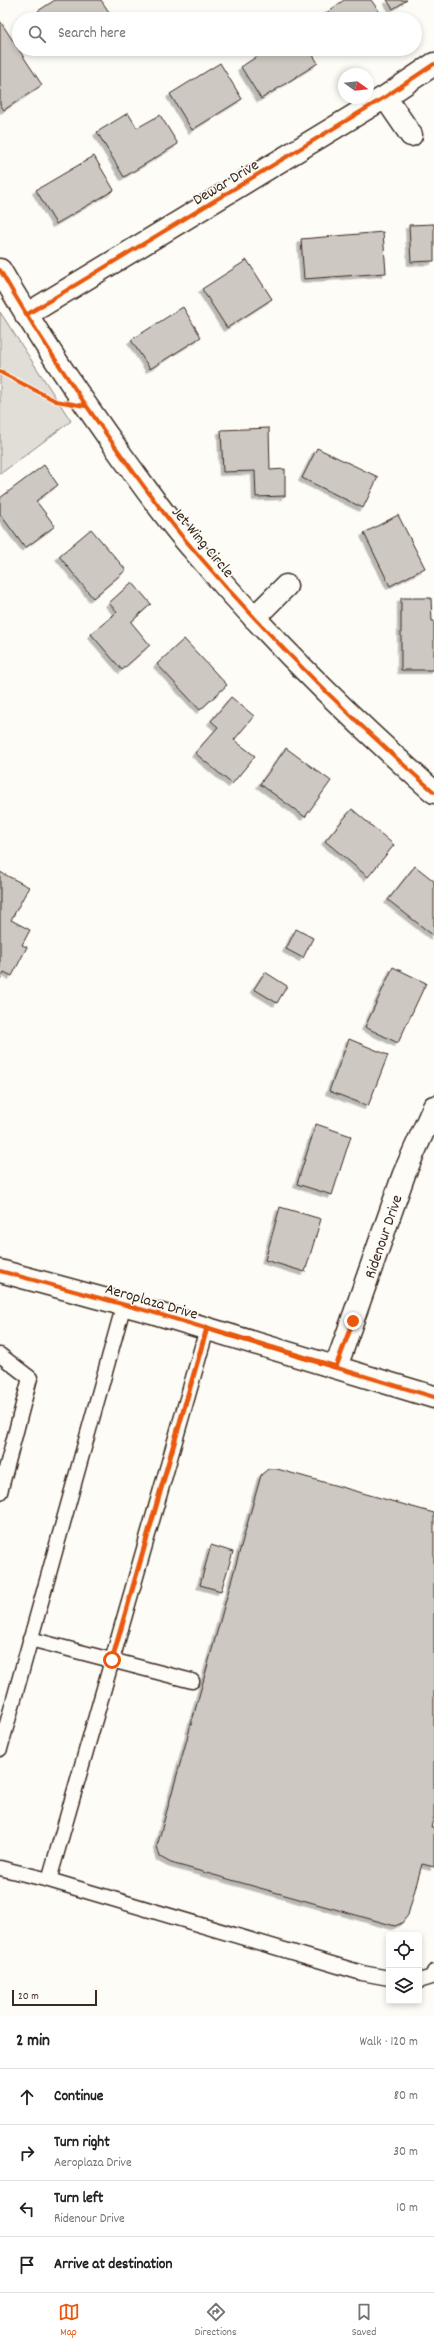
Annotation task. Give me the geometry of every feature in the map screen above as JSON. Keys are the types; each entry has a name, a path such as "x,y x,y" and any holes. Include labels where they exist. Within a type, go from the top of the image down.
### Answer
{"street":[{"name":"Dewar Drive","path":"26,316 385,97 434,64"},
{"path":"385,97 412,135"},
{"name":"Jet Wing Circle","path":"0,270 26,316 85,406 191,548 254,618 328,695 434,792"},
{"path":"254,618 286,586"},
{"name":"Ridenour Drive","path":"336,1367 404,1174 434,1107"},
{"name":"Aeroplaza Drive","path":"0,1271 207,1328 434,1397"}],"lane":[{"path":"0,1749 124,1304"},
{"path":"48,1880 207,1328"},
{"path":"0,1355 30,1378 0,1492"},
{"path":"30,1639 192,1681"},
{"path":"0,1868 48,1880 354,1971 386,1977"},
{"path":"422,1980 432,1977 434,1972"}],"shaded area":[{"path":"0,312 71,421 0,474"}],"building":[{"path":"55,0 101,0 109,12 39,12"},
{"path":"344,0 371,0 380,12 328,12"},
{"path":"387,0 407,0 393,9"},
{"path":"0,21 12,39 12,56 23,56 42,85 4,110 0,104"},
{"path":"258,56 314,56 318,63 261,99 241,67"},
{"path":"220,63 242,99 192,130 170,94"},
{"path":"128,113 137,128 160,115 178,144 124,177 97,132"},
{"path":"94,156 114,190 56,224 36,190"},
{"path":"434,224 434,261 411,262 409,225"},
{"path":"383,232 386,273 304,279 301,239"},
{"path":"247,260 272,299 227,328 202,289"},
{"path":"183,307 201,337 150,369 131,340"},
{"path":"269,428 270,470 285,469 285,496 256,497 255,471 223,472 221,430"},
{"path":"317,448 378,477 363,508 302,478"},
{"path":"44,465 58,485 36,501 55,526 25,548 0,514 0,498"},
{"path":"398,515 425,568 390,586 364,533"},
{"path":"91,529 126,570 93,598 59,556"},
{"path":"132,582 151,604 131,622 150,645 122,670 91,634 117,612 109,603"},
{"path":"401,598 431,598 432,621 434,621 434,670 401,670"},
{"path":"184,639 227,685 200,710 157,664"},
{"path":"231,697 254,716 234,740 255,756 232,784 195,753 218,727 211,721"},
{"path":"286,748 331,781 305,817 260,784"},
{"path":"352,809 394,845 368,877 325,841"},
{"path":"415,866 434,881 434,936 388,900"},
{"path":"0,872 29,887 11,920 30,930 22,945 27,947 12,976 4,972 0,979"},
{"path":"296,929 313,938 303,958 286,949"},
{"path":"393,967 426,983 398,1043 365,1027"},
{"path":"265,972 287,986 277,1003 254,989"},
{"path":"349,1039 388,1055 368,1106 329,1091"},
{"path":"316,1124 351,1136 332,1195 297,1184"},
{"path":"280,1207 321,1219 305,1272 265,1260"},
{"path":"268,1469 277,1469 434,1513 434,1817 431,1827 434,1827 434,1867 422,1864 408,1915 402,1923 395,1926 171,1863 160,1857 157,1846 261,1475"},
{"path":"211,1545 233,1552 221,1591 200,1585"}],"cycle path":[{"path":"26,315 385,97 434,64"},
{"path":"0,270 29,319 75,390 149,493 184,538 250,613 309,675 339,705 434,792"},
{"path":"0,372 56,401 85,406"},
{"path":"0,1271 155,1313 434,1397"}],"route":[{"path":"112,1660 207,1328 336,1367 353,1321"}]}
